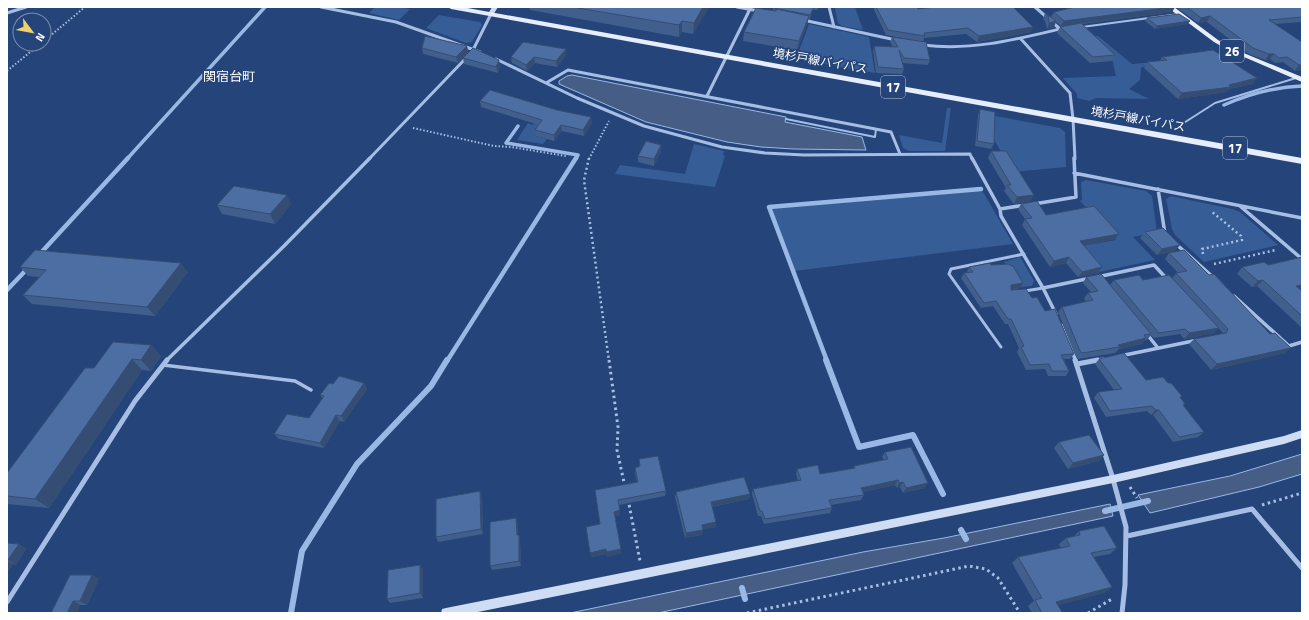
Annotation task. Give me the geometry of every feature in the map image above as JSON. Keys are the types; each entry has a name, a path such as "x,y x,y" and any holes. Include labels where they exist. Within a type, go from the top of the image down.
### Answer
{"main road":[{"name":"境杉戸線バイパス","path":"451,7 1302,161"},
{"name":"26","path":"1170,7 1216,41 1232,50 1299,79"}],"street":[{"path":"7,13 26,7"},
{"path":"322,7 396,22 482,52"},
{"path":"7,602 135,401 163,365 178,348 284,246 475,49 495,7"},
{"path":"737,7 751,8 766,12"},
{"path":"829,7 834,27"},
{"path":"1035,7 1060,29"},
{"path":"707,96 751,8"},
{"path":"796,19 901,41"},
{"path":"922,45 959,48 992,44 1060,29"},
{"path":"1000,209 1076,197 1073,119 1070,93 1020,38"},
{"path":"489,56 614,114 644,126 722,147 765,153 796,154 970,154 1000,209 1001,216 1043,288 1066,334 1077,364 1113,479 1126,527 1127,536 1122,613"},
{"path":"546,83 568,70 891,132 900,154"},
{"path":"1074,173 1302,218"},
{"path":"1158,189 1164,233 1170,238"},
{"path":"1240,206 1302,259"},
{"path":"1175,242 1219,282"},
{"path":"1043,288 1154,265 1170,281"},
{"path":"1098,276 1103,282"},
{"path":"1231,293 1289,346 1302,342"},
{"path":"1143,330 1158,348"},
{"path":"1114,357 1205,339"},
{"path":"1077,364 1106,358"},
{"path":"446,613 1113,479 1284,440 1302,434"},
{"path":"1127,536 1252,509 1302,568"}],"lane":[{"path":"1082,27 1179,14"},
{"path":"1060,29 1067,29"},
{"path":"1179,126 1216,103 1231,97 1299,79"},
{"path":"786,119 875,137 876,129"},
{"path":"1001,347 949,274 951,269 1024,254"},
{"path":"1022,292 1043,288"},
{"path":"163,365 295,381 311,390"}],"path":[{"path":"52,34 85,7"},
{"path":"7,71 30,52"},
{"path":"614,114 587,160 584,168 584,180 618,427 617,450 625,489"},
{"path":"401,125 494,146 511,147 566,156"},
{"path":"1202,198 1204,205 1242,238 1240,241 1202,249 1203,254 1208,259"},
{"path":"1202,266 1288,247"},
{"path":"1130,487 1137,498"},
{"path":"1252,509 1302,493"},
{"path":"627,497 643,573"},
{"path":"747,613 969,566 986,569 998,578 1020,613"},
{"path":"1088,613 1124,592"}],"shaded area":[{"path":"375,7 410,9 399,20 369,13"},
{"path":"837,7 855,7 863,30 842,26 838,23 835,9"},
{"path":"439,15 480,22 482,25 472,42 466,43 426,28"},
{"path":"809,24 869,37 875,73 796,59"},
{"path":"1098,36 1132,64 1155,62 1141,68 1140,80 1129,89 1149,99 1096,98 1089,101 1077,98 1077,94 1063,78 1116,76 1112,59 1090,37"},
{"path":"572,75 786,117 785,122 862,137 866,150 761,147 727,142 646,122 559,84 559,81"},
{"path":"947,108 951,108 945,151 909,151 903,148 899,135 942,143"},
{"path":"549,112 536,136 547,139 543,144 517,140 528,123 532,125"},
{"path":"995,116 1060,128 1065,132 1066,167 1013,172 993,138"},
{"path":"694,144 724,151 723,155 725,156 715,187 615,174 620,165 685,174"},
{"path":"1086,180 1146,191 1152,196 1157,232 1133,237 1155,260 1099,272 1078,247 1116,240 1080,201 1082,200 1081,182"},
{"path":"982,190 1013,244 794,271 770,207"},
{"path":"1171,196 1240,212 1278,245 1204,262 1175,235 1172,229 1166,199"},
{"path":"1020,257 1034,281 1032,286 1021,287 1004,262"},
{"path":"1302,454 1302,474 1259,487 1150,513 1138,495 1230,476"},
{"path":"1110,504 1113,516 658,613 570,613 863,552 944,538"}],"building":[{"path":"572,7 703,7 694,23 682,21 679,25"},
{"path":"774,7 814,7 810,15"},
{"path":"876,7 917,7 918,9 935,7 1013,7 1033,27 979,36 968,28 924,33 925,36 888,30"},
{"path":"1075,7 1173,7 1064,21 1054,12"},
{"path":"1187,7 1302,7 1302,17 1269,20 1302,42 1302,65 1299,65 1287,57 1279,58 1274,54 1269,54 1253,48 1210,16 1201,18"},
{"path":"756,8 776,11 776,9 809,16 799,41 744,32"},
{"path":"1179,14 1190,21 1157,26 1147,18"},
{"path":"1048,15 1056,21 1049,23"},
{"path":"1081,23 1115,55 1093,57 1060,27"},
{"path":"425,36 467,46 456,57 422,48"},
{"path":"892,37 926,42 930,60 904,58 899,50 904,69 878,67 874,46 898,47"},
{"path":"523,42 566,49 556,61 534,57 526,65 511,57"},
{"path":"473,48 499,60 496,67 463,58"},
{"path":"1213,50 1257,78 1229,85 1231,87 1182,93 1147,62 1167,60 1162,57"},
{"path":"490,90 557,110 591,117 583,130 561,125 554,135 535,130 542,120 480,101"},
{"path":"980,109 995,112 994,144 977,141"},
{"path":"646,141 661,145 654,159 638,156"},
{"path":"991,151 1006,151 1034,195 1017,197 1007,185 1011,185"},
{"path":"234,186 287,195 270,214 217,205"},
{"path":"1037,201 1046,215 1094,206 1119,234 1080,241 1102,267 1082,272 1069,257 1054,261 1025,219 1032,218 1021,204"},
{"path":"1163,228 1180,245 1162,249 1145,232"},
{"path":"35,250 181,263 147,307 23,295 46,270 20,267"},
{"path":"1184,250 1209,275 1214,274 1270,334 1275,333 1291,348 1217,364 1194,339 1226,333 1228,329 1176,273 1187,271 1169,253"},
{"path":"1302,257 1302,285 1296,286 1302,291 1302,316 1263,280 1258,281 1242,267 1264,262 1268,265"},
{"path":"990,263 991,265 1009,264 1013,266 1023,283 1011,285 1011,290 1026,289 1032,298 1037,297 1045,311 1055,309 1074,354 1061,355 1069,371 1052,371 1049,364 1030,365 1021,347 1024,346 1011,319 1008,319 996,301 984,303 964,273 973,272 969,267"},
{"path":"1101,274 1151,334 1144,335 1146,338 1118,345 1120,347 1082,353 1062,307 1093,300 1088,293 1098,291 1086,277"},
{"path":"1139,275 1143,280 1169,275 1219,328 1189,333 1185,329 1159,333 1114,280"},
{"path":"113,342 151,345 141,360 132,359 35,499 7,496 7,473 85,368 94,368"},
{"path":"1124,353 1146,380 1163,377 1168,383 1171,383 1182,396 1180,397 1185,404 1183,405 1204,432 1179,437 1159,410 1156,410 1152,406 1110,411 1098,392 1122,389 1099,359"},
{"path":"339,376 364,383 341,416 336,415 320,443 274,434 287,414 309,418 324,396 320,395 329,383 333,384"},
{"path":"1089,435 1104,455 1073,463 1059,442"},
{"path":"911,447 928,483 906,488 903,482 899,483 898,480 861,488 864,495 829,500 832,508 765,519 762,511 760,511 753,489 801,480 797,469 818,465 820,474 855,468 854,466 888,459 885,452"},
{"path":"658,456 666,491 618,500 620,510 614,512 621,549 606,552 606,549 590,553 586,527 600,524 595,490 638,482 635,468 640,466 639,459"},
{"path":"744,477 750,494 711,502 716,522 702,525 703,530 686,533 676,492"},
{"path":"480,491 481,529 436,537 436,499"},
{"path":"516,518 517,535 519,535 519,561 490,566 490,522"},
{"path":"1104,526 1117,548 1091,553 1112,587 1056,602 1062,612 1042,613 1035,600 1042,598 1018,557 1070,546 1066,538 1080,535 1079,531"},
{"path":"7,543 19,544 8,560 7,560"},
{"path":"420,565 420,593 387,599 388,570"},
{"path":"70,575 92,575 80,601 73,601 67,613 51,613"}],"waterway":[{"path":"127,159 265,7"},
{"path":"1224,105 1262,92 1302,86"},
{"path":"518,126 506,143 578,155 576,159"},
{"path":"38,256 128,158"},
{"path":"447,361 576,158"},
{"path":"827,361 769,207 981,189"},
{"path":"7,290 28,268"},
{"path":"291,613 302,551 357,464 431,386 447,360"},
{"path":"826,360 859,447 913,435 943,494"},
{"path":"1105,511 1148,501"},
{"path":"961,530 966,539"},
{"path":"742,588 745,599"}],"district":[{"name":"関宿台町","path":"229,76"}]}
